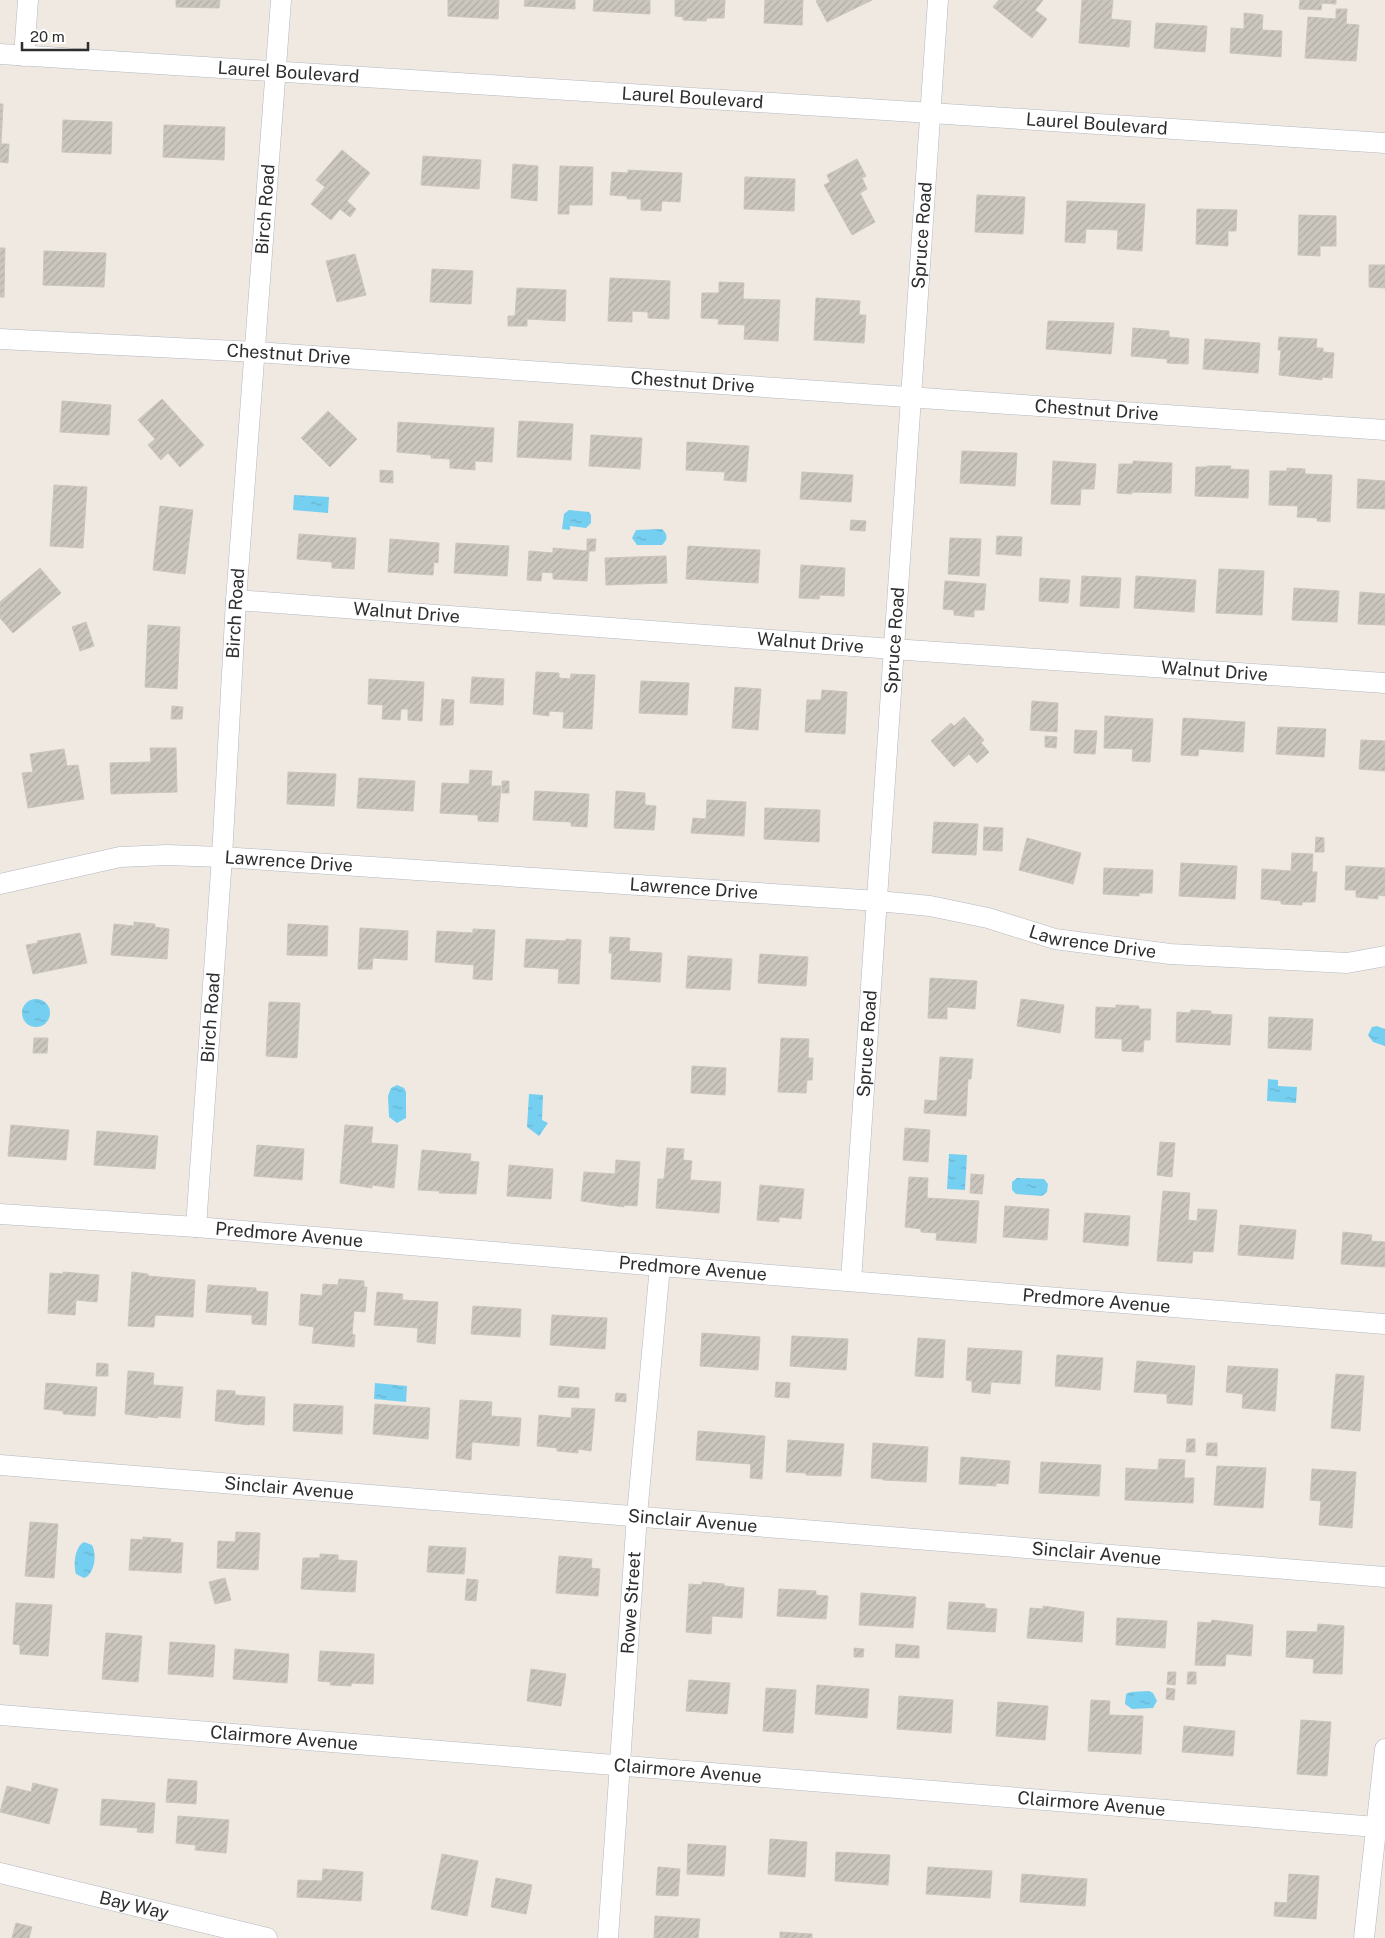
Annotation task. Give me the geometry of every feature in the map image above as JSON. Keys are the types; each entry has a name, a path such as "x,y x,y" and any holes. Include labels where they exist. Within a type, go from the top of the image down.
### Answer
{"street":[{"path":"24,56 28,0"},
{"name":"Birch Road","path":"196,1226 222,857 236,600 281,0"},
{"name":"Spruce Road","path":"851,1281 938,0"},
{"name":"Laurel Boulevard","path":"0,54 1385,143"},
{"name":"Chestnut Drive","path":"0,339 256,352 1385,430"},
{"name":"Walnut Drive","path":"236,600 893,649 1385,683"},
{"name":"Lawrence Drive","path":"0,884 120,857 167,855 222,857 930,906 978,916 1055,939 1170,954 1347,963 1385,956"},
{"name":"Predmore Avenue","path":"0,1218 196,1226 660,1266 1385,1324"},
{"name":"Rowe Street","path":"608,1938 637,1516 660,1266"},
{"name":"Sinclair Avenue","path":"0,1465 1385,1577"},
{"name":"Clairmore Avenue","path":"0,1715 1376,1827"},
{"path":"1364,1938 1385,1749"},
{"name":"Bay Way","path":"0,1873 267,1938"}],"water":[{"path":"294,495 329,497 328,513 293,510"},
{"path":"569,510 589,512 591,523 586,528 570,526 570,530 562,529 564,514"},
{"path":"662,529 666,537 662,545 637,545 632,538 636,530"},
{"path":"36,999 46,1003 50,1013 46,1023 36,1027 26,1023 22,1013 26,1003"},
{"path":"1377,1026 1385,1029 1385,1046 1373,1042 1368,1035 1372,1027"},
{"path":"1268,1079 1278,1080 1278,1086 1297,1087 1296,1103 1267,1101"},
{"path":"397,1085 404,1088 406,1092 406,1118 397,1123 389,1117 388,1096 391,1088"},
{"path":"529,1094 543,1095 542,1120 548,1123 539,1136 527,1127"},
{"path":"949,1154 967,1155 965,1190 947,1189"},
{"path":"1017,1178 1044,1179 1048,1184 1047,1192 1042,1196 1016,1194 1012,1190 1012,1182"},
{"path":"375,1383 407,1386 406,1402 374,1399"},
{"path":"84,1542 92,1545 95,1558 91,1572 84,1578 76,1574 75,1566 77,1552"},
{"path":"1149,1691 1153,1693 1157,1701 1153,1708 1132,1709 1125,1704 1126,1694"}],"building":[{"path":"176,0 220,0 219,8 176,7"},
{"path":"448,0 499,0 498,19 448,16"},
{"path":"525,0 575,0 575,9 524,6"},
{"path":"594,0 650,0 650,14 593,11"},
{"path":"675,0 725,0 724,18 707,18 706,21 683,20 683,17 675,16"},
{"path":"765,0 803,0 802,25 764,23"},
{"path":"872,0 827,22 816,1"},
{"path":"999,0 1043,0 1035,10 1047,19 1032,38 993,7"},
{"path":"1082,0 1113,0 1111,19 1131,21 1129,47 1079,43"},
{"path":"1300,0 1336,0 1336,4 1322,3 1321,10 1299,9"},
{"path":"1336,9 1347,9 1346,24 1359,25 1356,61 1305,58 1308,17 1336,19"},
{"path":"1244,13 1263,15 1262,30 1282,31 1281,57 1230,53 1231,28 1244,29"},
{"path":"1156,23 1207,26 1205,52 1154,48"},
{"path":"0,104 3,104 1,144 9,144 8,163 0,162"},
{"path":"63,120 112,122 111,154 62,152"},
{"path":"164,125 225,127 224,160 163,157"},
{"path":"342,150 370,173 347,201 356,209 350,217 340,209 331,220 311,204 325,187 316,180"},
{"path":"423,156 481,160 479,189 421,185"},
{"path":"857,159 866,176 862,178 867,189 860,193 875,222 852,235 824,185 830,182 827,175"},
{"path":"513,164 538,166 537,201 511,198"},
{"path":"560,166 593,167 592,205 569,205 569,214 558,214"},
{"path":"628,170 682,173 680,202 662,201 661,211 641,210 641,199 627,199 627,196 610,195 612,172 628,173"},
{"path":"745,177 795,179 794,211 744,209"},
{"path":"977,195 1025,197 1023,234 975,232"},
{"path":"1067,201 1145,204 1142,251 1117,249 1118,230 1086,229 1085,243 1065,242"},
{"path":"1197,209 1237,210 1236,231 1228,231 1228,246 1196,244"},
{"path":"1299,215 1336,216 1336,246 1320,246 1320,256 1298,255"},
{"path":"0,248 5,248 4,297 0,297"},
{"path":"44,251 106,253 104,287 43,285"},
{"path":"355,254 366,295 337,302 326,261"},
{"path":"1369,265 1385,265 1385,288 1369,287"},
{"path":"432,269 473,271 471,304 430,302"},
{"path":"610,278 670,281 669,319 648,318 648,312 632,311 632,322 608,321"},
{"path":"719,282 744,283 743,299 780,300 778,341 744,339 745,325 718,324 719,319 701,318 702,293 719,293"},
{"path":"517,288 566,290 565,321 527,319 527,326 508,326 508,316 515,316"},
{"path":"816,298 860,301 859,315 866,315 864,343 814,340"},
{"path":"1048,321 1114,323 1111,354 1046,349"},
{"path":"1133,328 1169,331 1169,337 1189,339 1188,364 1167,363 1167,359 1131,356"},
{"path":"1279,337 1317,339 1316,348 1323,348 1323,352 1334,353 1332,378 1322,377 1322,380 1279,375 1281,350 1278,350"},
{"path":"1205,339 1260,343 1258,373 1203,369"},
{"path":"162,399 204,445 180,467 168,453 161,460 148,445 155,439 138,420"},
{"path":"62,401 111,405 109,435 60,432"},
{"path":"328,411 357,439 330,467 301,438"},
{"path":"519,421 573,424 571,460 517,457"},
{"path":"398,422 494,428 492,462 475,461 475,470 450,468 450,459 397,452"},
{"path":"591,435 642,438 640,469 589,466"},
{"path":"687,442 749,446 746,482 724,480 725,472 686,470"},
{"path":"962,451 1017,453 1015,486 960,483"},
{"path":"1053,461 1096,464 1094,489 1081,489 1080,505 1051,504"},
{"path":"1133,461 1172,463 1171,493 1117,493 1119,464 1133,464"},
{"path":"1231,466 1230,469 1249,470 1248,498 1195,496 1196,467"},
{"path":"1287,468 1305,469 1305,474 1332,475 1330,522 1317,521 1317,518 1297,517 1298,506 1269,505 1270,471 1287,471"},
{"path":"380,470 393,471 393,483 380,482"},
{"path":"802,472 853,475 851,502 800,499"},
{"path":"1358,479 1385,481 1385,509 1357,508"},
{"path":"54,485 87,487 83,548 50,546"},
{"path":"160,506 193,510 185,574 153,570"},
{"path":"851,520 866,521 865,531 850,530"},
{"path":"299,534 356,538 354,569 332,568 332,562 297,559"},
{"path":"997,536 1022,537 1021,556 996,554"},
{"path":"950,538 981,539 979,576 948,574"},
{"path":"390,539 439,543 438,563 434,562 433,575 388,572"},
{"path":"587,539 596,539 595,551 587,551"},
{"path":"456,543 509,546 507,576 454,573"},
{"path":"688,546 760,550 758,583 686,579"},
{"path":"553,548 589,551 587,581 553,579 553,573 542,572 541,581 527,580 529,551 553,553"},
{"path":"666,556 667,583 606,585 605,558"},
{"path":"801,565 845,568 844,596 820,595 819,599 799,598"},
{"path":"40,568 61,593 13,633 0,618 0,602"},
{"path":"1219,569 1264,571 1262,615 1216,613"},
{"path":"1082,576 1121,578 1119,608 1080,606"},
{"path":"1136,576 1196,580 1194,612 1134,608"},
{"path":"1040,578 1070,580 1068,603 1039,601"},
{"path":"945,581 986,584 984,610 974,610 974,617 954,615 954,610 943,609"},
{"path":"1294,588 1339,591 1337,622 1292,620"},
{"path":"1360,592 1385,594 1385,625 1358,624"},
{"path":"86,622 94,646 80,651 72,627"},
{"path":"148,625 180,627 177,689 145,687"},
{"path":"536,672 559,673 559,678 570,679 571,674 595,675 592,729 563,728 564,712 549,711 549,716 533,714"},
{"path":"472,677 504,679 503,705 470,703"},
{"path":"369,679 424,682 422,721 408,720 408,709 401,709 400,720 382,719 383,705 368,704"},
{"path":"641,681 689,683 687,715 639,713"},
{"path":"735,687 761,689 758,730 732,728"},
{"path":"822,690 847,692 845,734 805,732 807,700 821,700"},
{"path":"442,699 454,700 453,725 440,725"},
{"path":"1032,701 1058,703 1057,732 1030,730"},
{"path":"172,706 183,707 182,719 171,719"},
{"path":"1105,716 1153,719 1150,762 1132,761 1133,749 1104,748"},
{"path":"964,717 984,740 981,743 989,752 977,763 969,754 954,767 931,741 951,723 954,726"},
{"path":"1183,718 1245,722 1243,752 1199,749 1198,756 1181,755"},
{"path":"1278,727 1326,729 1324,757 1276,754"},
{"path":"1075,730 1097,731 1095,754 1074,753"},
{"path":"1045,736 1057,737 1056,748 1045,747"},
{"path":"1361,740 1385,741 1385,771 1359,769"},
{"path":"150,748 176,748 177,792 111,794 110,763 151,762"},
{"path":"64,749 67,766 78,765 84,799 28,808 22,773 33,772 30,754"},
{"path":"470,770 492,771 491,786 501,786 498,822 478,821 478,815 440,813 442,783 469,784"},
{"path":"288,772 336,774 334,806 287,804"},
{"path":"359,778 415,781 413,811 357,808"},
{"path":"502,781 509,781 509,793 502,793"},
{"path":"535,791 589,794 587,827 571,826 571,822 533,820"},
{"path":"616,791 645,793 645,805 656,806 654,830 614,828"},
{"path":"707,800 746,802 744,836 691,833 693,818 706,819"},
{"path":"765,808 820,810 819,842 764,839"},
{"path":"934,822 978,824 976,855 932,853"},
{"path":"984,827 1003,828 1002,851 983,850"},
{"path":"1316,837 1324,838 1324,852 1315,852"},
{"path":"1027,838 1081,853 1073,884 1019,870"},
{"path":"1292,853 1313,854 1312,872 1317,872 1315,902 1302,902 1302,905 1281,904 1281,901 1261,899 1262,869 1291,871"},
{"path":"1181,863 1237,866 1235,899 1179,896"},
{"path":"1346,866 1385,868 1385,896 1378,895 1378,899 1356,897 1356,890 1345,890"},
{"path":"1104,868 1153,870 1152,893 1139,893 1139,896 1103,894"},
{"path":"134,922 155,924 155,927 169,929 167,959 111,955 114,924 134,926"},
{"path":"288,924 328,926 327,956 287,955"},
{"path":"360,928 408,931 407,960 373,958 372,969 358,969"},
{"path":"473,929 495,930 492,980 473,979 474,965 435,962 437,931 473,933"},
{"path":"80,933 87,963 33,974 26,945 38,943 37,941"},
{"path":"610,937 630,938 629,951 662,953 660,982 611,979 612,953 609,953"},
{"path":"526,939 581,940 579,984 558,983 559,969 524,967"},
{"path":"760,954 808,957 806,986 758,983"},
{"path":"688,956 732,959 730,990 686,988"},
{"path":"930,978 977,981 975,1009 947,1007 947,1019 928,1018"},
{"path":"1021,999 1064,1005 1060,1033 1017,1026"},
{"path":"269,1002 300,1003 297,1058 266,1056"},
{"path":"1116,1005 1139,1006 1139,1009 1151,1009 1150,1040 1144,1040 1143,1052 1122,1051 1122,1039 1095,1038 1096,1007 1116,1008"},
{"path":"1191,1010 1211,1011 1211,1014 1232,1015 1230,1045 1176,1042 1177,1012 1190,1013"},
{"path":"1269,1017 1313,1019 1311,1050 1268,1048"},
{"path":"34,1038 48,1038 47,1053 33,1053"},
{"path":"781,1038 809,1039 808,1058 813,1058 812,1080 807,1080 806,1093 778,1092"},
{"path":"940,1057 973,1059 971,1079 968,1079 966,1116 924,1113 925,1100 937,1101"},
{"path":"692,1066 726,1068 725,1095 691,1093"},
{"path":"11,1125 69,1130 66,1160 8,1156"},
{"path":"345,1125 373,1127 371,1143 398,1145 394,1188 372,1185 372,1188 340,1183"},
{"path":"905,1128 930,1130 928,1162 903,1160"},
{"path":"97,1131 158,1136 155,1169 94,1165"},
{"path":"1160,1142 1175,1143 1172,1177 1157,1175"},
{"path":"257,1145 304,1149 302,1180 254,1176"},
{"path":"667,1148 684,1149 683,1160 692,1161 690,1180 721,1182 719,1213 656,1208 658,1179 664,1179"},
{"path":"422,1150 471,1154 470,1161 479,1162 476,1194 439,1193 440,1191 418,1190"},
{"path":"616,1160 640,1162 637,1206 624,1205 624,1207 581,1201 584,1172 615,1174"},
{"path":"509,1165 553,1169 551,1199 507,1196"},
{"path":"971,1174 984,1175 982,1194 970,1193"},
{"path":"909,1177 928,1178 927,1198 979,1201 976,1243 936,1240 937,1233 921,1232 921,1229 905,1227"},
{"path":"760,1185 804,1189 801,1219 779,1217 779,1222 757,1220"},
{"path":"1163,1191 1190,1193 1188,1220 1197,1221 1198,1209 1217,1210 1213,1252 1193,1251 1192,1263 1157,1261"},
{"path":"1005,1206 1049,1209 1047,1240 1003,1237"},
{"path":"1085,1213 1130,1216 1128,1246 1083,1242"},
{"path":"1240,1225 1296,1230 1293,1259 1238,1255"},
{"path":"1343,1232 1372,1235 1371,1241 1385,1242 1385,1267 1341,1264"},
{"path":"63,1272 99,1275 97,1302 76,1300 75,1315 48,1313 50,1273 63,1274"},
{"path":"132,1272 148,1274 148,1276 195,1280 193,1317 155,1315 154,1327 128,1326"},
{"path":"339,1279 364,1281 364,1287 367,1287 365,1312 354,1311 352,1334 355,1335 354,1347 312,1343 314,1327 299,1325 301,1294 322,1296 323,1284 338,1285"},
{"path":"208,1285 256,1288 256,1291 268,1292 266,1325 252,1324 252,1315 206,1312"},
{"path":"377,1292 403,1294 402,1300 438,1302 435,1344 417,1342 418,1328 374,1325"},
{"path":"473,1306 521,1309 520,1337 471,1334"},
{"path":"552,1315 607,1318 605,1349 550,1345"},
{"path":"702,1333 760,1337 758,1370 700,1366"},
{"path":"792,1336 848,1339 846,1370 790,1366"},
{"path":"918,1338 945,1340 943,1378 915,1376"},
{"path":"968,1348 1022,1351 1020,1384 991,1382 990,1394 972,1392 972,1381 966,1380"},
{"path":"1057,1355 1103,1358 1100,1390 1055,1386"},
{"path":"1137,1361 1195,1366 1192,1405 1167,1403 1167,1394 1134,1392"},
{"path":"97,1363 108,1364 108,1376 96,1376"},
{"path":"1228,1366 1278,1369 1275,1411 1242,1408 1243,1394 1226,1392"},
{"path":"128,1371 154,1373 153,1385 183,1387 180,1418 158,1416 158,1418 125,1414"},
{"path":"1336,1374 1364,1376 1360,1431 1331,1428"},
{"path":"776,1382 790,1383 789,1398 775,1397"},
{"path":"46,1383 97,1387 95,1416 63,1414 63,1411 44,1409"},
{"path":"559,1386 579,1388 579,1398 558,1397"},
{"path":"217,1390 235,1391 235,1395 265,1397 264,1425 215,1421"},
{"path":"616,1393 626,1394 626,1402 615,1401"},
{"path":"460,1400 492,1402 491,1416 521,1418 519,1446 472,1442 471,1460 456,1458"},
{"path":"294,1404 343,1406 342,1434 293,1431"},
{"path":"375,1404 430,1408 428,1439 373,1434"},
{"path":"572,1408 595,1409 591,1451 578,1449 578,1453 557,1451 557,1448 537,1446 539,1415 571,1418"},
{"path":"698,1431 765,1436 762,1479 750,1478 751,1464 696,1460"},
{"path":"1187,1439 1195,1439 1195,1452 1186,1452"},
{"path":"788,1440 844,1444 841,1476 806,1475 806,1473 786,1472"},
{"path":"873,1443 928,1447 926,1482 871,1478"},
{"path":"1207,1443 1217,1443 1217,1456 1206,1455"},
{"path":"961,1457 1010,1461 1008,1484 996,1483 996,1486 959,1484"},
{"path":"1159,1459 1185,1460 1184,1478 1194,1478 1193,1503 1125,1500 1126,1468 1158,1470"},
{"path":"1041,1462 1101,1465 1099,1496 1039,1493"},
{"path":"1217,1466 1266,1468 1263,1508 1214,1505"},
{"path":"1312,1469 1356,1472 1352,1528 1319,1525 1321,1501 1310,1500"},
{"path":"30,1522 58,1524 54,1578 25,1576"},
{"path":"236,1532 260,1533 258,1570 217,1568 218,1541 235,1542"},
{"path":"143,1537 171,1539 170,1542 183,1543 181,1573 129,1570 131,1539 143,1540"},
{"path":"429,1546 466,1548 464,1574 427,1572"},
{"path":"320,1554 338,1555 338,1560 357,1561 355,1592 301,1589 303,1558 320,1558"},
{"path":"559,1556 592,1559 591,1568 600,1569 598,1596 556,1593"},
{"path":"225,1578 231,1600 215,1604 209,1582"},
{"path":"467,1579 478,1580 476,1601 465,1600"},
{"path":"702,1582 744,1588 742,1618 712,1616 711,1634 686,1632 689,1584 702,1585"},
{"path":"779,1589 816,1591 816,1595 828,1596 826,1619 777,1616"},
{"path":"861,1593 916,1597 913,1628 859,1625"},
{"path":"949,1602 985,1604 985,1608 997,1609 995,1632 947,1629"},
{"path":"16,1603 52,1605 48,1656 20,1654 20,1645 13,1644"},
{"path":"1043,1606 1084,1612 1082,1642 1027,1638 1030,1608 1043,1609"},
{"path":"1117,1618 1167,1621 1165,1648 1116,1645"},
{"path":"1212,1620 1253,1625 1251,1656 1226,1654 1225,1666 1195,1665 1198,1622 1211,1623"},
{"path":"1318,1624 1344,1626 1342,1674 1313,1673 1314,1659 1286,1657 1287,1631 1317,1632"},
{"path":"106,1633 142,1636 138,1682 102,1679"},
{"path":"170,1642 215,1645 213,1677 168,1674"},
{"path":"896,1644 919,1646 919,1658 895,1657"},
{"path":"854,1648 864,1649 863,1657 854,1657"},
{"path":"235,1649 289,1654 287,1683 233,1679"},
{"path":"320,1651 374,1654 373,1684 330,1685 331,1682 318,1681"},
{"path":"531,1669 566,1674 561,1706 527,1701"},
{"path":"1168,1672 1176,1672 1175,1685 1167,1684"},
{"path":"1188,1672 1196,1672 1196,1684 1187,1684"},
{"path":"689,1680 730,1683 727,1714 686,1711"},
{"path":"817,1685 869,1689 867,1718 815,1714"},
{"path":"766,1688 796,1690 793,1733 763,1731"},
{"path":"1167,1688 1175,1689 1174,1700 1166,1699"},
{"path":"899,1696 953,1700 951,1733 897,1729"},
{"path":"1091,1700 1110,1701 1109,1715 1143,1716 1141,1754 1088,1751"},
{"path":"998,1702 1048,1706 1045,1740 996,1736"},
{"path":"1301,1720 1331,1722 1327,1776 1297,1774"},
{"path":"1184,1726 1235,1731 1233,1756 1182,1752"},
{"path":"168,1779 197,1781 196,1804 166,1802"},
{"path":"33,1783 58,1789 49,1824 0,1812 7,1786 31,1792"},
{"path":"102,1799 155,1803 153,1833 137,1832 138,1828 100,1825"},
{"path":"178,1816 229,1820 226,1853 195,1850 196,1845 176,1843"},
{"path":"770,1839 807,1842 805,1877 768,1874"},
{"path":"688,1844 726,1846 724,1876 687,1874"},
{"path":"836,1852 890,1855 888,1885 835,1881"},
{"path":"442,1854 478,1861 467,1916 431,1909"},
{"path":"658,1867 680,1869 678,1896 656,1895"},
{"path":"928,1867 992,1871 990,1898 926,1894"},
{"path":"323,1869 363,1872 361,1901 297,1897 298,1880 322,1881"},
{"path":"1022,1874 1087,1879 1085,1906 1020,1902"},
{"path":"1289,1874 1319,1876 1316,1919 1274,1916 1275,1902 1287,1903"},
{"path":"496,1878 532,1885 526,1914 491,1907"},
{"path":"655,1916 700,1919 698,1938 654,1938"},
{"path":"16,1923 32,1927 29,1938 12,1938"},
{"path":"780,1932 812,1934 812,1938 780,1938"}]}
